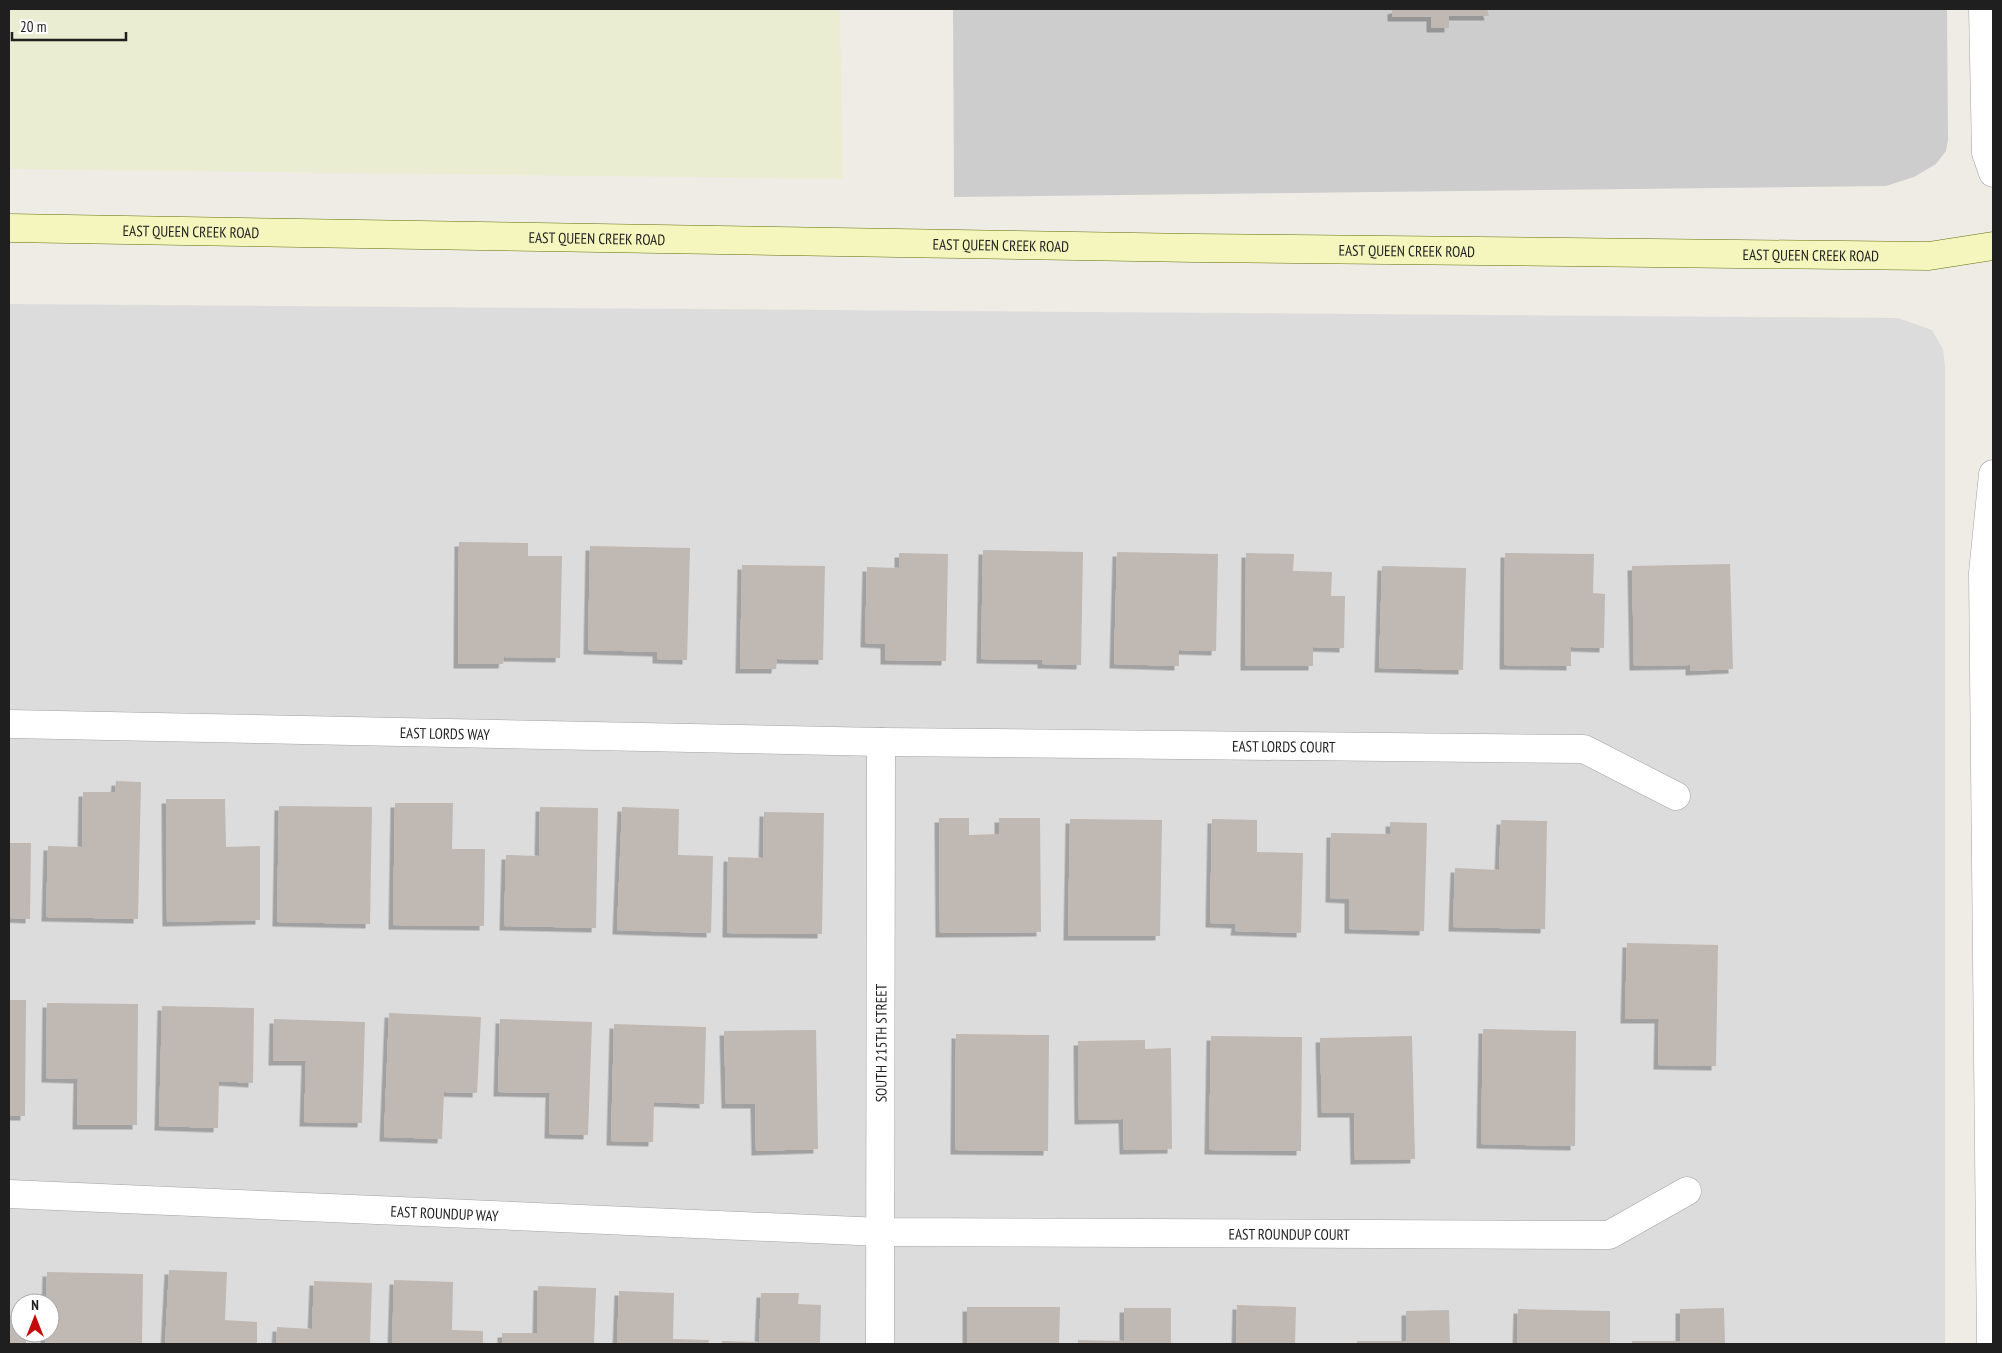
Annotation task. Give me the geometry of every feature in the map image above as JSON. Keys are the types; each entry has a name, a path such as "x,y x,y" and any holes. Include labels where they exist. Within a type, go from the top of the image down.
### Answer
{"main road":[{"name":"EAST QUEEN CREEK ROAD","path":"9,228 1194,248 1929,256 1993,246"}],"street":[{"path":"1983,9 1986,153 1993,173"},
{"path":"1991,1344 1983,573 1993,474"},
{"name":"EAST LORDS WAY","path":"9,724 881,742"},
{"name":"EAST LORDS COURT","path":"881,742 1584,749 1676,796"},
{"name":"SOUTH 215TH STREET","path":"880,1344 881,742"},
{"name":"EAST ROUNDUP COURT","path":"881,1232 1609,1235 1688,1191"},
{"name":"EAST ROUNDUP WAY","path":"9,1194 881,1232"}],"shaded area":[{"path":"953,9 1947,9 1948,140 1946,151 1936,164 1914,177 1886,186 954,197"},
{"path":"9,304 1898,318 1932,330 1943,349 1945,366 1945,1344 9,1344"}],"green space":[{"path":"9,9 840,9 843,179 9,169"}],"building":[{"path":"1487,9 1489,16 1449,16 1449,28 1431,28 1431,17 1392,17 1392,10"},
{"path":"459,542 528,543 528,556 562,556 560,658 504,657 503,664 458,664"},
{"path":"590,546 690,548 687,660 657,659 657,652 588,650"},
{"path":"983,550 1083,552 1081,665 1042,664 1042,660 981,659"},
{"path":"1117,552 1218,554 1216,651 1179,650 1179,666 1114,664"},
{"path":"899,553 948,554 946,661 885,660 885,644 865,643 867,567 899,568"},
{"path":"1246,553 1294,554 1293,571 1332,572 1331,596 1345,596 1344,648 1313,647 1313,666 1245,666"},
{"path":"1505,553 1594,554 1593,593 1605,594 1604,648 1571,647 1571,666 1504,665"},
{"path":"1730,564 1733,669 1690,671 1690,665 1634,666 1632,566"},
{"path":"742,565 825,566 823,660 777,659 776,669 740,669"},
{"path":"1382,566 1466,568 1463,670 1379,668"},
{"path":"116,781 141,782 138,919 46,917 48,846 82,847 83,792 115,792"},
{"path":"166,799 225,799 226,847 260,846 260,920 167,922"},
{"path":"395,803 453,803 452,849 485,849 484,926 393,925"},
{"path":"279,806 372,807 370,924 277,922"},
{"path":"540,807 598,808 596,928 504,926 506,855 539,856"},
{"path":"622,807 679,809 678,855 713,856 711,933 617,930"},
{"path":"764,812 824,813 822,934 727,933 728,857 763,858"},
{"path":"939,818 969,818 969,835 999,834 999,818 1040,818 1041,932 940,933"},
{"path":"1070,819 1162,820 1160,936 1068,936"},
{"path":"1212,819 1257,820 1257,852 1303,853 1301,933 1235,931 1236,924 1210,923"},
{"path":"1501,820 1547,821 1545,929 1453,927 1455,868 1499,870"},
{"path":"1390,822 1427,823 1424,931 1349,929 1349,899 1330,898 1331,833 1390,834"},
{"path":"9,843 31,843 30,919 9,918"},
{"path":"1627,943 1718,945 1716,1066 1658,1065 1659,1019 1625,1019"},
{"path":"9,1000 26,1000 25,1116 9,1116"},
{"path":"47,1003 138,1004 137,1125 77,1125 78,1079 46,1078"},
{"path":"162,1006 254,1008 253,1083 219,1081 218,1128 159,1126"},
{"path":"389,1013 481,1017 477,1093 444,1092 442,1139 384,1137"},
{"path":"274,1019 365,1022 362,1123 304,1122 306,1061 273,1061"},
{"path":"500,1019 592,1022 588,1135 549,1134 550,1093 498,1092"},
{"path":"614,1024 706,1027 704,1104 654,1102 653,1142 611,1141"},
{"path":"1483,1029 1576,1031 1575,1146 1481,1144"},
{"path":"816,1030 818,1149 756,1151 755,1104 726,1104 724,1031"},
{"path":"956,1034 1049,1035 1048,1151 955,1150"},
{"path":"1211,1036 1302,1037 1301,1151 1209,1150"},
{"path":"1412,1036 1415,1159 1355,1160 1354,1113 1322,1113 1320,1038"},
{"path":"1145,1040 1145,1049 1171,1048 1172,1149 1124,1150 1123,1119 1079,1120 1078,1041"},
{"path":"169,1270 227,1272 225,1320 257,1322 257,1344 165,1344"},
{"path":"47,1272 143,1274 142,1344 45,1344 60,1343 60,1293 46,1293"},
{"path":"394,1280 453,1282 452,1330 483,1331 483,1344 392,1344"},
{"path":"314,1281 372,1283 370,1344 276,1344 277,1327 312,1329"},
{"path":"538,1286 596,1288 594,1344 502,1344 502,1333 537,1333"},
{"path":"619,1291 674,1293 673,1339 709,1340 708,1344 617,1344"},
{"path":"761,1293 799,1293 798,1304 821,1305 820,1344 722,1344 722,1341 759,1342"},
{"path":"1237,1305 1296,1307 1295,1344 1236,1344"},
{"path":"967,1307 1060,1307 1059,1344 967,1344"},
{"path":"1124,1308 1171,1308 1171,1344 1078,1344 1078,1340 1124,1341"},
{"path":"1724,1308 1725,1344 1632,1344 1632,1341 1680,1341 1680,1309"},
{"path":"1518,1309 1610,1311 1610,1344 1517,1344"},
{"path":"1449,1310 1450,1344 1357,1344 1357,1341 1406,1341 1406,1311"},
{"path":"10,1316 10,1343 26,1344 9,1344"}]}
